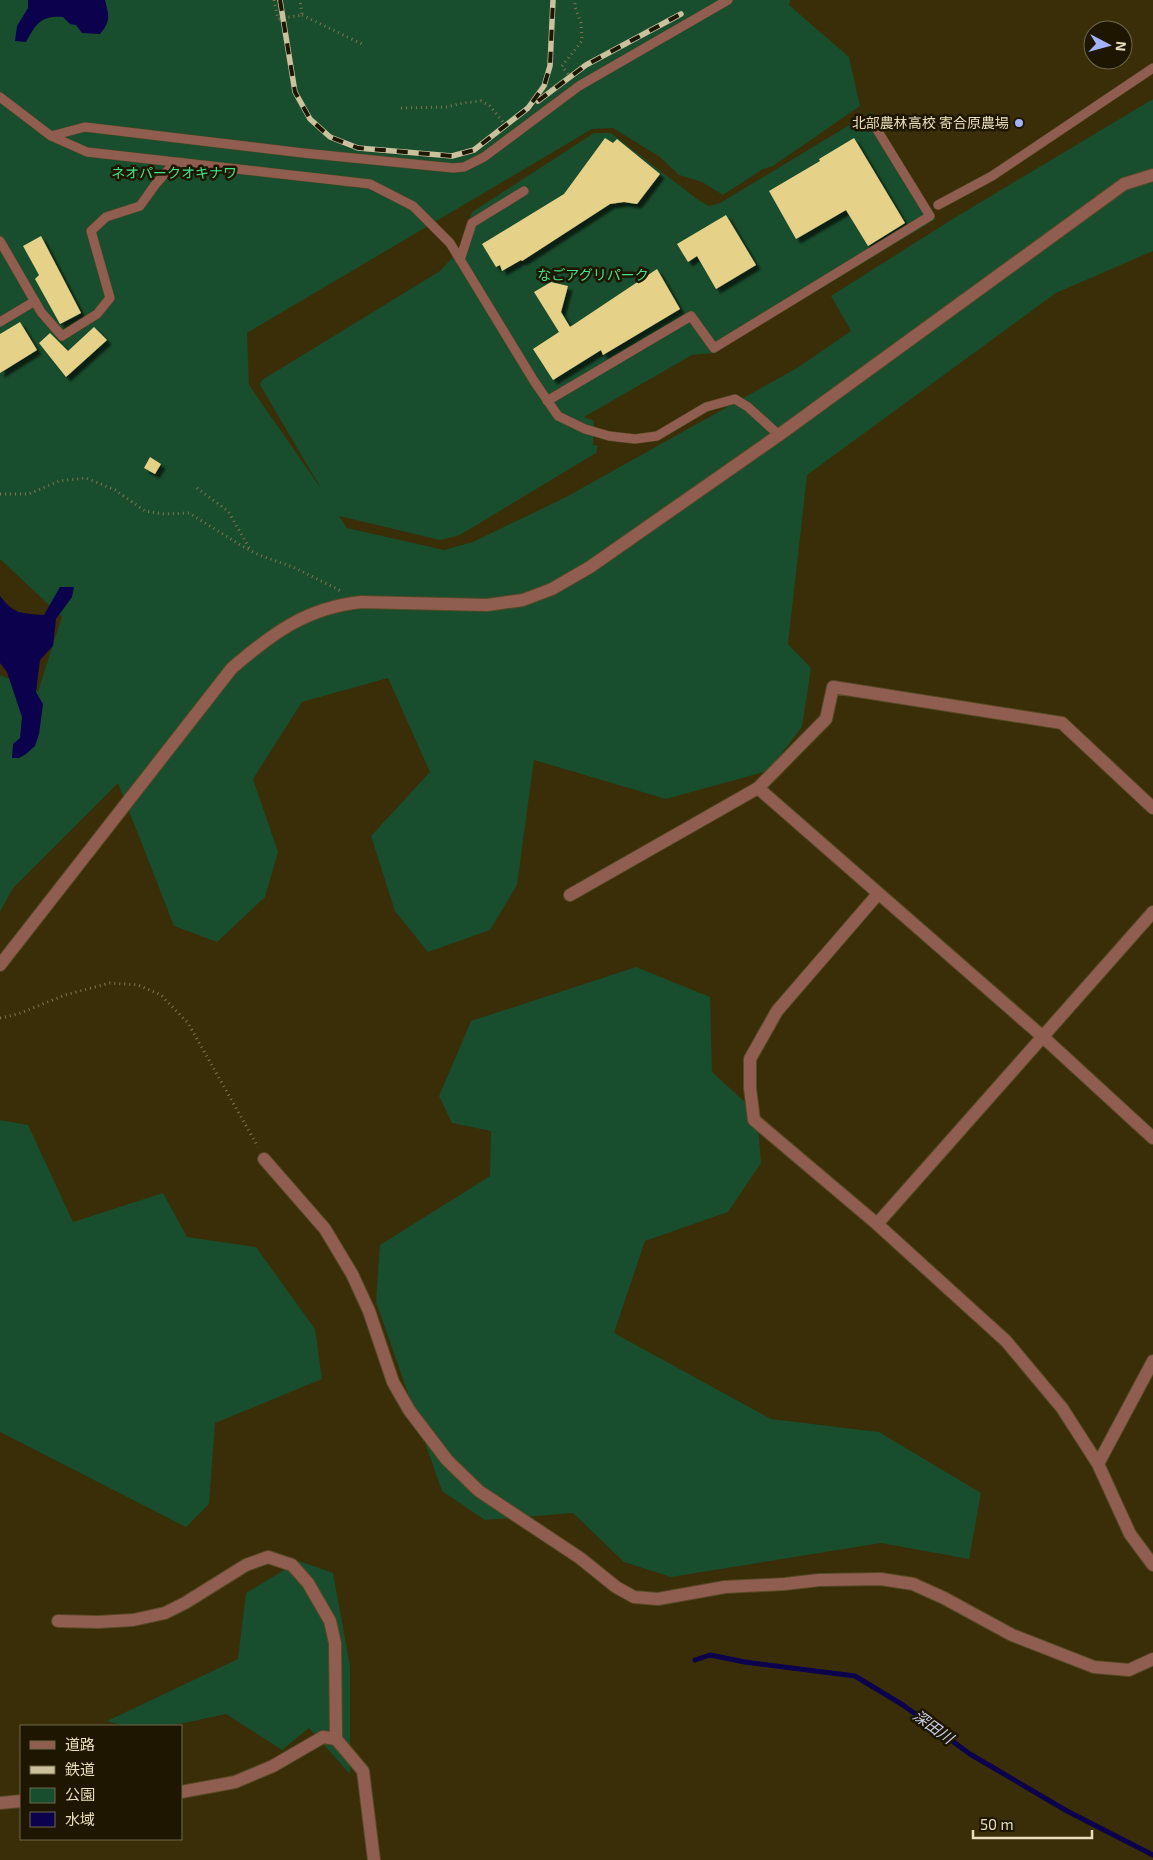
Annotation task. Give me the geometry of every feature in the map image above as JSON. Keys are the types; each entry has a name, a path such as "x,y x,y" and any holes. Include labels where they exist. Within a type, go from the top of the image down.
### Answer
{"street":[{"path":"0,964 232,668 262,643 292,622 320,610 342,604 361,602 487,605 524,600 552,588 590,567 779,435 1124,184 1153,175"},
{"path":"570,896 758,788 826,720 833,688 1062,724 1153,808"},
{"path":"758,788 1043,1037 1153,1138"},
{"path":"878,894 777,1011 750,1059 750,1088 754,1120 877,1224 1006,1341 1062,1408 1098,1464 1130,1534 1153,1565"},
{"path":"877,1224 1153,912"},
{"path":"264,1159 325,1229 352,1274 368,1311 393,1382 409,1410 447,1460 479,1491 580,1558 616,1587 634,1596 658,1599 725,1587 819,1580 881,1579 913,1584 944,1598 1012,1635 1094,1667 1130,1670 1153,1659"},
{"path":"1098,1464 1153,1361"},
{"path":"58,1621 98,1622 133,1620 165,1613 185,1603 246,1565 268,1557 292,1565 308,1583 330,1621 335,1643 336,1739 363,1771 374,1860"},
{"path":"182,1792 236,1782 273,1766 323,1737 336,1739"},
{"path":"0,1803 20,1801"}],"lane":[{"path":"51,136 85,127 303,153 453,168 464,167 484,158 579,86 728,0"},
{"path":"938,205 992,176 1153,68"},
{"path":"0,97 51,136 86,152 370,184 414,206 450,243 558,416 585,429 609,436 635,439 657,436 706,407 734,399 748,407 779,435"},
{"path":"547,401 691,316 714,348 930,216 871,120"},
{"path":"0,241 41,312 62,336 97,314 110,298 91,231 106,217 140,206 154,185 176,162"},
{"path":"460,260 472,223 524,191"},
{"path":"0,322 35,301"}],"path":[{"path":"274,0 278,19 302,15 364,45"},
{"path":"300,0 302,15"},
{"path":"575,0 575,7 581,23 582,41 562,66 569,77 579,86"},
{"path":"401,108 481,102 490,106 514,135"},
{"path":"0,494 29,494 59,480 86,478 115,490 145,511 164,514 189,513 252,551 293,567 361,602"},
{"path":"197,488 228,511 252,551"},
{"path":"0,1018 18,1014 65,995 110,983 138,984 161,994 188,1022 264,1159"}],"green space":[{"path":"0,0 790,0 789,5 849,57 860,106 773,166 763,169 723,195 702,182 679,175 660,157 613,128 592,129 247,333 249,385 322,490 260,385 262,380 440,271 452,258 462,242 472,212 594,133 611,133 697,199 709,206 720,203 871,112 936,219 714,353 692,355 584,417 594,421 593,445 598,446 596,453 460,535 440,540 339,516 347,528 444,550 473,542 566,497 797,368 851,331 831,296 951,220 1153,99 1153,251 1056,293 807,475 788,644 811,668 802,727 768,771 666,799 534,760 517,885 490,930 428,952 395,911 371,836 430,772 388,678 302,702 253,779 278,852 265,897 217,942 174,926 118,783 13,888 0,912 0,675 38,691 62,617 0,559"},
{"path":"636,967 710,997 712,1072 757,1113 761,1163 728,1212 645,1241 614,1333 771,1419 879,1432 981,1493 969,1559 881,1543 671,1577 624,1562 573,1513 485,1520 442,1491 376,1302 380,1245 490,1176 491,1131 452,1123 439,1096 471,1021"},
{"path":"0,1120 28,1125 73,1222 163,1193 187,1237 256,1247 315,1329 322,1379 215,1423 209,1504 186,1527 0,1432"},
{"path":"299,1561 333,1573 350,1666 350,1774 309,1728 282,1750 226,1714 171,1725 122,1725 107,1721 238,1659 246,1593"}],"water":[{"path":"28,0 105,0 108,14 107,22 100,34 82,33 76,25 70,24 63,17 44,19 36,26 26,42 15,41 17,26 28,8"},
{"path":"60,587 74,587 72,597 56,619 53,646 40,660 36,692 43,704 39,734 35,746 26,754 19,758 12,758 13,744 20,738 22,717 7,672 0,663 0,596 14,610 44,615"}],"building":[{"path":"605,138 613,143 617,139 660,174 637,204 624,202 610,204 522,261 502,271 500,265 496,267 482,244 564,194"},
{"path":"854,138 905,223 868,246 846,210 796,239 769,191 820,161 819,159"},
{"path":"726,215 756,265 716,289 697,256 688,262 677,244"},
{"path":"41,236 81,313 60,324 35,279 39,275 23,246"},
{"path":"657,269 680,309 603,355 601,350 553,380 533,349 559,332 534,292 551,282 568,286 561,312 570,327"},
{"path":"20,322 37,350 0,373 0,334"},
{"path":"94,327 107,340 66,377 39,343 50,333 68,351"},
{"path":"150,457 161,464 155,474 144,468"}],"waterway":[{"name":"深田川","path":"695,1660 710,1655 745,1662 855,1676 903,1705 970,1754 1067,1811 1153,1855"}],"railway":[{"path":"280,0 295,92 310,119 330,137 358,148 452,156 474,150 528,108 544,86 550,66 553,0"},
{"path":"538,101 586,65 681,14"}],"place":[{"name":"北部農林高校 寄合原農場","path":"1019,123"}],"park label":[{"name":"ネオパークオキナワ","path":"174,173"},
{"name":"なごアグリパーク","path":"593,275"}]}
